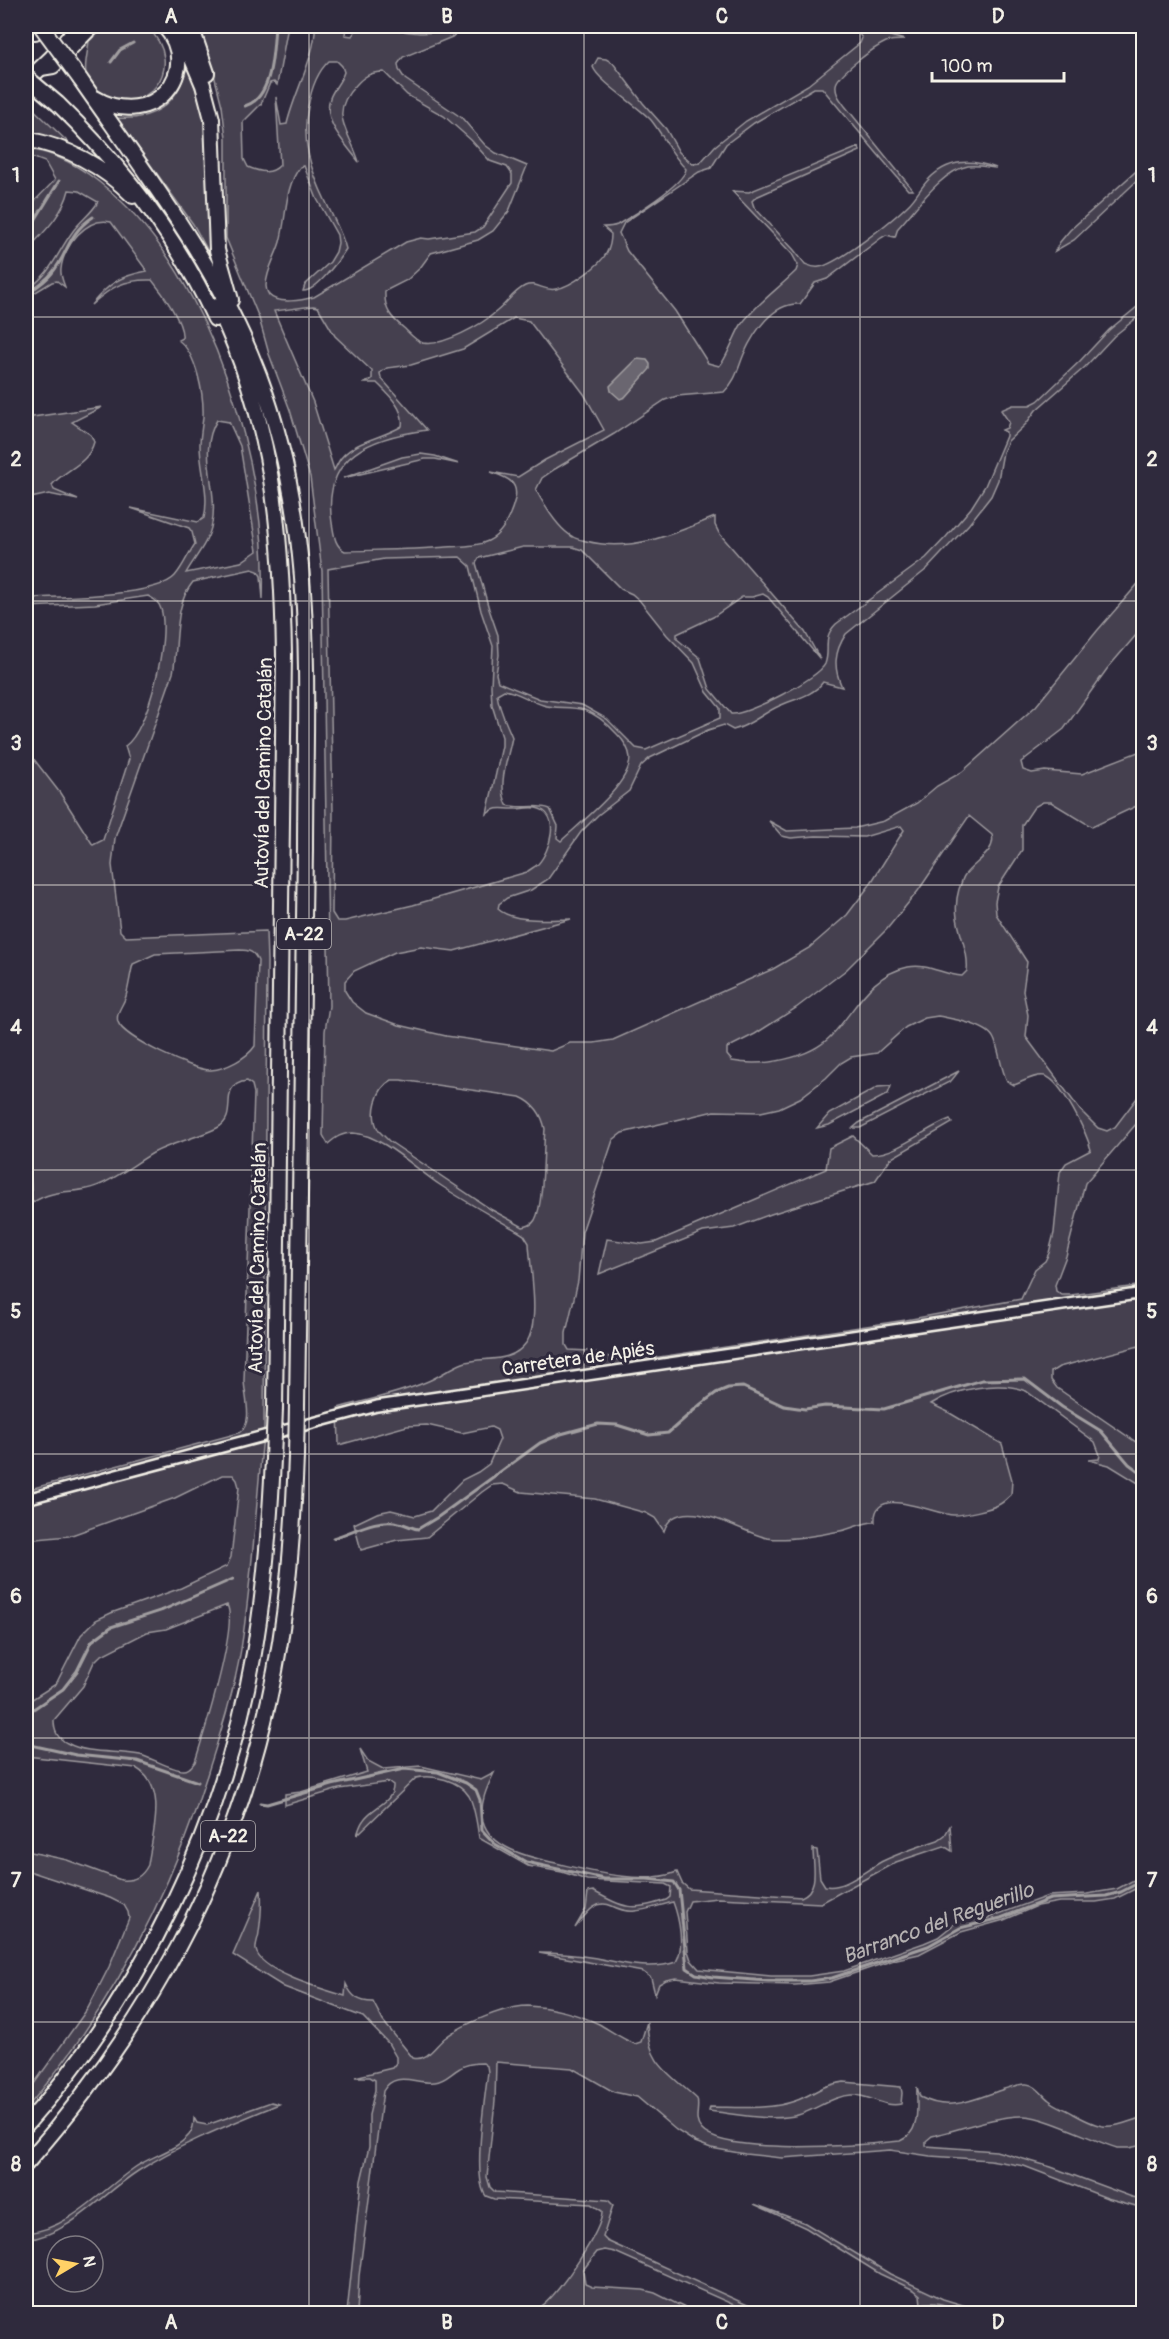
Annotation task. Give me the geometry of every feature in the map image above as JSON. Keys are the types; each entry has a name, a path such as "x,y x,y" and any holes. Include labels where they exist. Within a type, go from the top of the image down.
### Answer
{"highway":[{"path":"26,82 78,26"},
{"path":"41,68 52,66 92,26"},
{"path":"91,95 114,107 130,109 144,106 163,95 175,76 178,62 174,40 164,26"},
{"path":"178,26 203,85 212,119"},
{"path":"191,26 213,100 217,250 235,334"},
{"path":"35,28 77,82 178,234 235,334"},
{"path":"26,77 58,104 117,166 166,230 194,278 220,330 251,420 262,466 272,528 284,654"},
{"path":"77,82 91,95 186,231 235,334"},
{"path":"26,139 63,149 98,167 126,189 166,230"},
{"name":"A-22","path":"26,2164 63,2122 103,2069 150,2000 192,1923 230,1832 258,1748 278,1654 290,1564 296,1456 304,1016 307,662 303,572 286,464 263,386 235,334"},
{"name":"Autovía del Camino Catalán","path":"26,2125 76,2061 132,1979 173,1901 210,1813 234,1739 253,1655 269,1530 275,1408 284,654 281,558 272,478 261,423 235,334"}],"street":[{"name":"Carretera de Apiés","path":"26,1499 385,1404 1143,1293"}],"shaded area":[{"path":"108,26 147,27 159,43 164,59 163,74 156,86 145,96 131,100 116,99 91,84 88,79 85,66 89,41"},
{"path":"197,26 288,26 277,85 274,82 270,83 261,104 243,122 244,159 248,167 269,171 280,165 276,97 281,125 287,124 309,61 315,37 315,26 346,26 345,35 352,36 359,26 426,33 448,29 448,26 466,26 452,37 403,57 398,64 399,70 405,79 462,118 485,145 496,153 527,166 509,211 493,231 478,240 431,253 407,280 385,291 387,308 392,317 418,341 431,343 451,338 482,322 525,286 533,285 552,290 577,280 592,269 608,250 611,234 603,227 617,225 633,215 656,200 683,175 686,169 651,120 596,73 593,67 598,58 613,63 666,129 679,152 692,164 700,163 715,146 746,121 808,85 860,43 862,38 853,26 905,40 886,42 866,55 843,74 836,88 845,106 913,190 908,190 822,88 814,88 754,123 726,144 711,168 699,172 624,223 619,233 627,251 675,311 708,363 719,366 746,318 796,271 798,265 792,254 732,191 749,192 859,147 860,151 756,197 752,201 754,207 805,264 817,267 839,258 879,230 909,204 936,172 952,164 969,162 996,168 968,166 948,175 898,228 895,237 886,235 827,279 815,283 800,304 781,308 773,313 753,337 734,379 724,392 677,396 665,400 542,478 536,490 552,516 567,533 577,539 603,544 619,545 652,540 715,517 715,525 719,533 805,632 820,659 763,594 742,597 713,617 677,634 677,639 700,658 710,689 731,714 766,703 820,670 827,658 831,629 926,558 971,508 985,486 1006,436 1006,432 1002,430 1007,428 1009,422 1001,410 1013,405 1030,405 1038,401 1109,330 1143,302 1143,313 1114,336 1085,367 1036,410 1026,424 1008,441 1003,452 998,480 991,496 969,524 927,569 846,634 839,647 836,660 837,673 842,687 823,682 809,694 773,709 745,726 733,730 724,725 708,730 650,758 641,766 629,791 598,815 581,832 548,879 531,890 507,898 499,904 498,909 523,918 571,919 454,951 421,947 395,952 354,971 345,981 345,991 352,1002 366,1013 399,1025 446,1036 551,1051 570,1043 613,1040 773,969 809,948 847,915 869,886 904,830 901,826 864,837 791,838 782,836 769,821 787,831 855,828 884,821 917,803 937,786 962,772 1036,706 1143,578 1143,627 1107,669 1064,729 1021,762 1023,770 1032,773 1045,771 1082,774 1143,750 1143,803 1092,827 1051,802 1043,802 1034,807 1022,825 1022,850 998,887 995,902 996,914 1027,962 1023,991 1028,1015 1026,1037 1080,1110 1098,1128 1107,1131 1115,1127 1143,1090 1143,1116 1085,1183 1066,1256 1055,1285 1056,1291 1062,1295 1071,1295 1143,1285 1143,1345 1059,1367 1051,1372 1051,1380 1057,1388 1143,1447 1143,1486 1109,1465 1089,1460 1099,1459 1100,1455 1095,1442 1026,1391 991,1386 964,1390 931,1404 1002,1444 1012,1480 1011,1495 1000,1504 985,1510 954,1515 894,1502 884,1504 877,1510 875,1522 823,1534 774,1539 696,1514 682,1514 671,1519 664,1531 655,1518 646,1513 595,1499 521,1492 503,1484 492,1485 427,1537 397,1540 361,1550 354,1524 377,1513 391,1510 415,1516 431,1511 462,1480 489,1464 500,1439 497,1430 491,1427 462,1433 427,1425 407,1426 339,1445 338,1408 415,1386 463,1363 496,1359 520,1350 526,1343 533,1322 534,1295 529,1243 524,1235 450,1192 375,1139 349,1133 339,1136 328,1144 323,1135 325,1031 329,1006 322,571 310,477 259,318 226,238 226,138 222,106 209,55","holes":["329,61 337,61 342,66 343,76 330,98 329,116 342,140 359,162 343,123 343,105 347,96 362,79 368,75 384,72 407,95 444,116 490,161 507,167 512,174 512,183 483,227 475,232 429,239 421,238 406,242 314,297 291,301 278,300 268,294 266,280 280,242 291,184 300,167 304,166 317,199 337,235 338,243 330,262 305,285 303,291 320,281 346,249 316,179 307,144 308,107 317,76","318,307 335,336 372,371 372,379 365,383 377,383 395,402 401,414 402,426 354,447 341,458 334,470 313,402 274,311","514,318 529,321 584,394 604,430 545,460 518,477 491,472 510,481 516,493 506,523 498,534 488,541 468,546 345,551 335,539 331,500 334,481 343,466 355,454 370,445 387,438 427,430 381,378 380,373 387,368 411,365 463,349","523,547 573,547 582,550 621,589 640,601 667,635 694,663 707,692 720,708 720,718 646,750 636,748 607,719 582,705 540,699 498,682 496,674 499,655 498,635 476,563 479,558","460,557 470,566 481,611 493,646 492,705 502,737 487,814 499,808 536,808 544,811 551,824 546,850 538,864 527,872 413,905 337,921 332,913 333,812 328,569 384,559","504,690 543,705 584,710 606,723 627,748 630,758 628,769 622,780 603,803 561,841 557,838 558,826 550,809 507,805 503,780 512,737 497,694","969,816 992,835 991,847 964,876 959,889 956,912 967,961 967,971 962,976 915,966 895,971 873,985 840,1026 822,1044 798,1056 771,1062 744,1063 732,1061 727,1055 727,1048 755,1034 796,1008 846,970 887,929 918,891","938,1016 961,1021 978,1026 994,1039 1007,1081 1014,1085 1033,1077 1045,1076 1052,1080 1066,1097 1085,1132 1091,1150 1066,1163 1060,1172 1054,1233 1049,1253 1045,1261 1035,1269 1021,1299 906,1320 646,1359 622,1361 589,1351 569,1350 566,1345 566,1333 578,1281 582,1232 613,1140 622,1133 714,1111 761,1112 779,1108 800,1098 851,1057 877,1053 906,1027 925,1018","392,1080 401,1080 520,1097 529,1102 542,1119 545,1129 542,1189 534,1222 523,1227 492,1210 389,1141 376,1125 374,1110 378,1095"]},
{"path":"189,69 206,121 212,251 208,251 193,224 117,118 142,117 162,108 170,101 182,82 186,70"},
{"path":"26,102 69,143 26,130"},
{"path":"26,149 60,158 101,183 146,228 178,273 205,324 227,378 244,435 256,492 262,547 263,599 261,576 258,571 252,569 193,582 182,602 173,673 115,838 112,865 120,931 126,937 266,931 267,961 264,1427 249,1594 238,1665 231,1696 193,1818 156,1907 85,2032 26,2109 26,2095 88,2008 109,1967 129,1918 124,1905 110,1898 26,1870 26,1851 67,1860 121,1880 134,1879 143,1873 148,1865 156,1812 152,1787 146,1776 136,1768 26,1756 26,1703 56,1684 81,1635 96,1620 181,1588 227,1566 231,1557 239,1487 233,1475 222,1475 175,1498 69,1536 26,1540 26,1490 239,1433 244,1429 247,1417 244,1381 254,1093 252,1085 247,1081 238,1084 232,1088 224,1123 217,1128 161,1149 97,1186 49,1195 32,1203 26,1110 26,749 60,793 93,845 103,840 129,759 125,746 134,737 142,722 155,682 163,640 163,622 159,604 148,596 95,604 26,607 26,598 128,592 165,583 175,576 195,544 192,532 189,528 131,508 198,522 204,518 206,500 200,454 203,417 201,387 195,365 185,346 178,340 182,338 182,332 172,308 152,280 118,285 91,305 116,282 129,275 147,271 111,222 102,221 85,228 71,242 61,269 65,287 57,281 52,282 26,298 26,290 48,270 73,231 98,202 79,191 69,190 57,216 26,251 26,210 55,180 45,162 26,155","holes":["217,420 229,422 240,446 257,551 241,562 186,573 205,543 212,523 213,497 208,458 211,432","240,950 253,954 258,961 255,1046 242,1059 217,1069 203,1069 160,1052 123,1029 117,1019 126,996 133,964 155,954","227,1605 228,1634 219,1681 195,1762 191,1767 180,1770 140,1755 93,1751 75,1747 61,1739 55,1731 54,1720 83,1686 94,1662 100,1656 147,1632 166,1629"]},
{"path":"1143,165 1143,175 1074,240 1055,251 1070,230"},
{"path":"637,359 647,360 650,369 625,397 620,399 611,391 610,386"},
{"path":"102,407 72,422 91,435 94,442 87,456 52,485 54,490 78,500 49,494 26,499 26,418"},
{"path":"421,454 459,464 425,459 343,478 402,457"},
{"path":"959,1071 951,1081 860,1128 853,1128 859,1123"},
{"path":"891,1086 888,1094 829,1125 817,1128 829,1114 878,1087"},
{"path":"950,1119 952,1123 890,1159 875,1181 734,1228 703,1232 599,1274 607,1239 642,1244 656,1242 826,1169 829,1148 853,1136 872,1154 882,1153"},
{"path":"360,1749 368,1761 383,1769 421,1766 481,1780 494,1773 483,1802 483,1821 493,1838 511,1850 542,1860 614,1875 647,1877 677,1872 682,1883 689,1889 801,1897 811,1889 813,1883 813,1849 817,1850 820,1878 825,1886 841,1885 891,1857 938,1840 945,1835 950,1826 952,1851 944,1846 896,1862 821,1903 718,1898 690,1901 685,1912 688,1951 691,1960 699,1969 771,1976 809,1976 844,1971 938,1937 958,1921 988,1918 1048,1896 1087,1894 1117,1889 1143,1875 1143,1885 1115,1899 1096,1902 1059,1902 1037,1906 1004,1920 961,1932 919,1954 829,1982 795,1985 719,1983 676,1978 659,1984 655,1994 651,1978 643,1972 539,1953 575,1955 646,1966 676,1962 681,1941 673,1902 645,1910 632,1911 600,1904 590,1910 575,1928 586,1909 588,1892 593,1891 621,1905 636,1907 666,1900 670,1897 671,1887 665,1884 587,1880 562,1872 528,1866 479,1838 471,1800 465,1790 452,1782 438,1778 416,1778 357,1835 367,1816 390,1796 393,1785 389,1782 339,1789 285,1805 285,1794 301,1792 367,1772"},
{"path":"261,1890 256,1948 260,1958 281,1973 345,1996 346,1984 356,1998 373,2002 383,2021 413,2058 418,2059 427,2055 446,2037 474,2021 519,2007 546,2008 573,2014 591,2020 635,2044 641,2042 647,2022 651,2048 661,2066 697,2099 697,2122 701,2129 714,2137 736,2143 764,2146 857,2145 900,2141 907,2137 915,2125 917,2087 920,2097 931,2102 952,2104 962,2103 1016,2085 1027,2084 1037,2088 1055,2104 1101,2126 1115,2126 1143,2117 1143,2145 1117,2148 1057,2124 1034,2117 1014,2116 990,2120 932,2136 926,2141 926,2146 996,2151 1051,2167 1143,2199 1143,2208 1107,2198 1024,2166 990,2160 930,2156 890,2150 782,2158 711,2148 695,2142 676,2130 637,2097 614,2092 572,2068 496,2062 495,2101 487,2177 490,2187 495,2192 608,2200 613,2205 603,2237 607,2241 765,2313 752,2313 615,2252 605,2250 597,2252 583,2270 585,2284 592,2287 643,2290 655,2293 695,2313 502,2313 534,2309 543,2305 550,2298 588,2246 602,2211 591,2204 494,2199 486,2196 482,2187 480,2156 488,2072 487,2066 483,2063 474,2064 462,2067 439,2081 399,2079 393,2081 383,2091 359,2276 357,2313 347,2313 361,2181 369,2147 369,2115 375,2090 375,2080 370,2077 355,2077 392,2068 396,2063 396,2057 388,2043 363,2017 284,1987 233,1955"},
{"path":"844,2082 901,2087 901,2104 888,2104 851,2095 837,2098 805,2113 788,2117 754,2117 709,2111 710,2107 785,2104 823,2087"},
{"path":"271,2102 279,2104 172,2152 138,2171 71,2222 45,2235 26,2240 26,2233 56,2225 70,2217 134,2168 183,2141 193,2127 194,2118 197,2123 207,2125"},
{"path":"754,2204 805,2223 890,2274 943,2299 989,2313 969,2313 945,2305 921,2304 920,2295 914,2290 880,2274 806,2228"}],"waterway":[{"path":"245,106 261,94 266,84 272,60 275,26"},
{"path":"111,62 120,50 133,43"},
{"path":"26,235 59,181"},
{"path":"26,294 40,285 58,266 73,237 84,223 93,217"},
{"path":"333,1538 383,1522 418,1529 540,1443 561,1434 598,1424 617,1425 649,1435 668,1433 701,1404 716,1393 728,1388 743,1387 784,1406 805,1409 825,1406 884,1409 982,1380 1025,1379 1062,1407 1101,1431 1129,1464 1144,1475"},
{"path":"26,1714 63,1689 77,1671 92,1641 111,1627 163,1610 233,1579"},
{"name":"Barranco del Reguerillo","path":"26,1744 76,1755 137,1761 198,1782"},
{"name":"Barranco del Reguerillo","path":"260,1803 267,1804 332,1785 404,1769 438,1772 466,1783 476,1790 480,1800 482,1830 495,1844 526,1862 604,1879 647,1879 674,1882 679,1890 687,1968 696,1974 713,1977 768,1981 810,1981 832,1978 928,1946 960,1928 1001,1918 1050,1899 1106,1896 1121,1892 1144,1880"}]}
